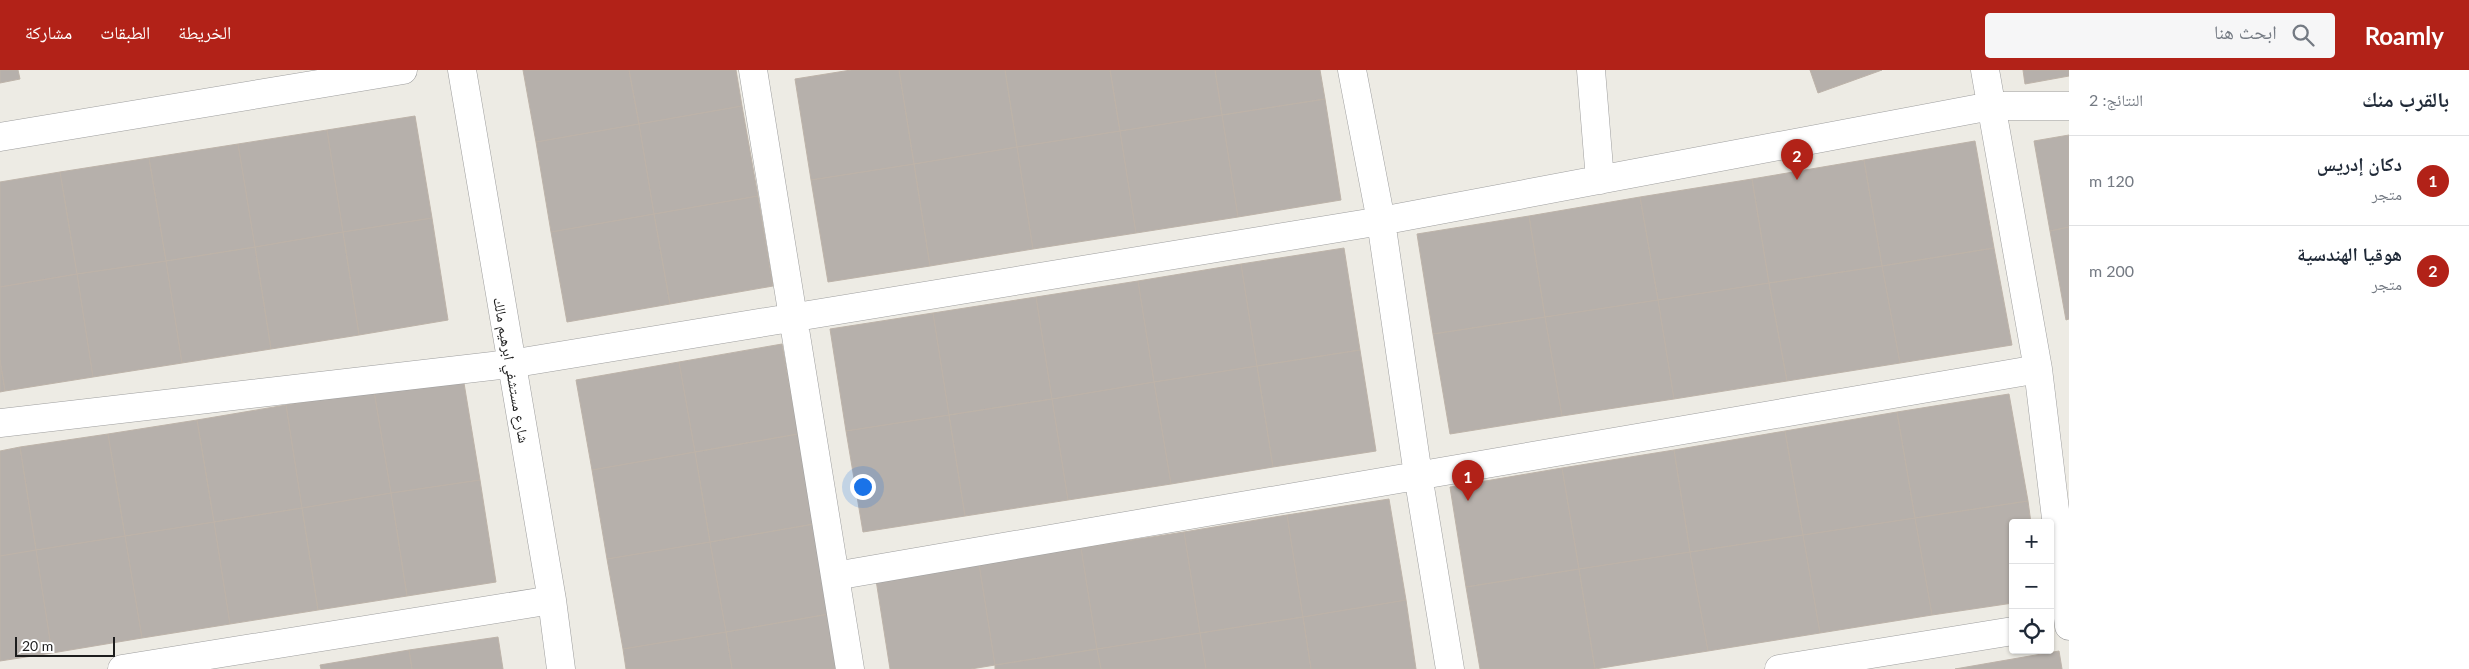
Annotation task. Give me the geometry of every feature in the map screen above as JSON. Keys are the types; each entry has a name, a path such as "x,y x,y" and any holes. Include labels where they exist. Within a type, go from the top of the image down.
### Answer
{"street":[{"path":"0,137 403,70"},
{"name":"شارع مستشفي ابرهيم مالك","path":"462,70 562,669"},
{"path":"753,70 850,669"},
{"path":"1352,70 1381,221 1418,475 1450,669"},
{"path":"1591,70 1600,180"},
{"path":"1985,70 2038,369 2069,626"},
{"path":"0,423 510,364 1381,221 1992,106 2069,106"},
{"path":"835,576 2038,369"},
{"path":"122,669 552,600"},
{"path":"2054,624 2069,622"},
{"path":"1779,669 2009,632"}],"building":[{"path":"0,70 18,70 20,79 0,83"},
{"path":"523,70 629,70 639,124 536,142"},
{"path":"629,70 736,70 742,106 639,124"},
{"path":"851,70 899,70 914,164 811,180 795,79"},
{"path":"899,70 1005,70 1017,147 914,164"},
{"path":"1005,70 1110,70 1120,131 1017,147"},
{"path":"1110,70 1215,70 1222,115 1120,131"},
{"path":"1215,70 1320,70 1325,99 1222,115"},
{"path":"1810,70 1882,70 1818,93"},
{"path":"2023,70 2069,70 2069,76 2025,84"},
{"path":"1325,99 1341,200 1238,217 1222,115"},
{"path":"742,106 758,196 654,214 639,124"},
{"path":"1222,115 1238,217 1136,233 1120,131"},
{"path":"415,116 432,218 343,232 327,130"},
{"path":"639,124 654,214 551,232 536,142"},
{"path":"327,130 343,232 255,247 238,144"},
{"path":"1120,131 1136,233 1033,249 1017,147"},
{"path":"2069,135 2069,227 2050,231 2034,141"},
{"path":"1975,141 1994,248 1882,266 1864,160"},
{"path":"238,144 255,247 166,261 149,158"},
{"path":"1017,147 1033,249 930,266 914,164"},
{"path":"149,158 166,261 77,274 60,172"},
{"path":"1864,160 1882,266 1769,283 1752,179"},
{"path":"914,164 930,266 828,282 811,180"},
{"path":"60,172 77,274 0,287 0,182"},
{"path":"1752,179 1769,283 1658,300 1640,197"},
{"path":"758,196 773,286 670,304 654,214"},
{"path":"1640,197 1658,300 1545,317 1529,216"},
{"path":"654,214 670,304 567,322 551,232"},
{"path":"1529,216 1545,317 1433,334 1417,234"},
{"path":"432,218 448,320 359,335 343,232"},
{"path":"2069,227 2069,319 2066,320 2050,231"},
{"path":"343,232 359,335 271,349 255,247"},
{"path":"255,247 271,349 182,363 166,261"},
{"path":"1344,248 1360,350 1257,366 1241,264"},
{"path":"1994,248 2012,345 1900,363 1882,266"},
{"path":"166,261 182,363 93,377 77,274"},
{"path":"1241,264 1257,366 1154,382 1138,281"},
{"path":"1882,266 1900,363 1787,381 1769,283"},
{"path":"77,274 93,377 5,391 0,360 0,287"},
{"path":"1138,281 1154,382 1052,399 1036,297"},
{"path":"1769,283 1787,381 1674,399 1658,300"},
{"path":"1036,297 1052,399 949,415 933,313"},
{"path":"1658,300 1674,399 1562,416 1545,317"},
{"path":"933,313 949,415 846,431 830,329"},
{"path":"1545,317 1562,416 1450,434 1433,334"},
{"path":"782,344 798,434 695,452 679,362"},
{"path":"1360,350 1376,451 1273,467 1257,366"},
{"path":"0,360 5,391 0,392"},
{"path":"679,362 695,452 592,470 576,380"},
{"path":"1257,366 1273,467 1171,484 1154,382"},
{"path":"463,377 480,480 391,493 374,391"},
{"path":"1154,382 1171,484 1068,500 1052,399"},
{"path":"374,391 391,493 302,508 286,405"},
{"path":"2009,394 2028,501 1915,518 1897,412"},
{"path":"1052,399 1068,500 965,516 949,415"},
{"path":"286,405 302,508 214,522 197,420"},
{"path":"1897,412 1915,518 1803,535 1785,431"},
{"path":"949,415 965,516 863,532 846,431"},
{"path":"197,420 214,522 125,536 108,434"},
{"path":"1785,431 1803,535 1690,552 1674,450"},
{"path":"108,434 125,536 36,550 20,447"},
{"path":"798,434 814,524 710,542 695,452"},
{"path":"20,447 36,550 0,556 0,451"},
{"path":"1674,450 1690,552 1579,569 1562,468"},
{"path":"695,452 710,542 607,559 592,470"},
{"path":"1562,468 1579,569 1466,587 1450,487"},
{"path":"480,480 496,582 407,596 391,493"},
{"path":"391,493 407,596 318,610 302,508"},
{"path":"1389,499 1406,600 1303,617 1287,515"},
{"path":"2028,501 2030,519 2009,519 2009,604 1932,615 1915,518"},
{"path":"302,508 318,610 230,624 214,522"},
{"path":"1287,515 1303,617 1200,633 1184,532"},
{"path":"1915,518 1932,615 1820,633 1803,535"},
{"path":"214,522 230,624 142,638 125,536"},
{"path":"814,524 829,614 726,632 710,542"},
{"path":"1184,532 1200,633 1097,649 1081,548"},
{"path":"1803,535 1820,633 1708,651 1690,552"},
{"path":"125,536 142,638 52,653 36,550"},
{"path":"710,542 726,632 623,649 607,559"},
{"path":"1081,548 1097,649 995,665 979,564"},
{"path":"36,550 52,653 0,661 0,556"},
{"path":"1690,552 1708,651 1595,669 1579,569"},
{"path":"979,564 995,665 971,669 890,669 876,580"},
{"path":"1579,569 1595,669 1480,669 1466,587"},
{"path":"1406,600 1416,669 1311,669 1303,617"},
{"path":"829,614 839,669 732,669 726,632"},
{"path":"1303,617 1311,669 1206,669 1200,633"},
{"path":"726,632 732,669 626,669 623,649"},
{"path":"1200,633 1206,669 1101,669 1097,649"},
{"path":"498,637 503,669 412,669 409,650"},
{"path":"1097,649 1101,669 995,669 995,665"},
{"path":"409,650 412,669 321,669 320,665"},
{"path":"2059,651 2062,669 1955,669 2042,654 2054,654 2054,652"}],"place":[{"name":"هوقيا الهندسية","path":"1797,180"},
{"name":"دكان إدريس","path":"1468,501"}]}
